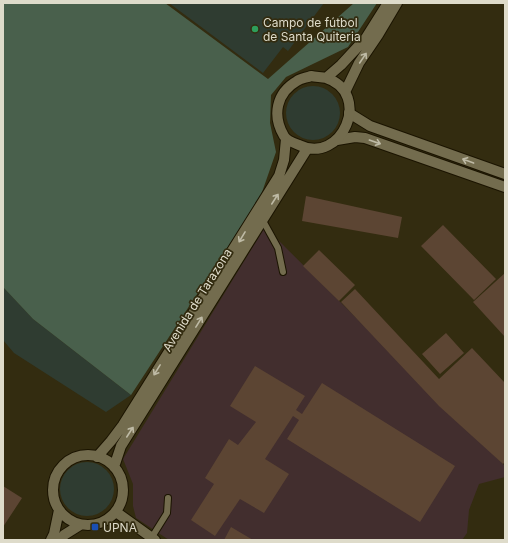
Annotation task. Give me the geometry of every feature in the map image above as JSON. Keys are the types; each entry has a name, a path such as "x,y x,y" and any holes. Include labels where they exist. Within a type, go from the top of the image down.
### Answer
{"main road":[{"path":"326,78 341,65 366,38 388,3"},
{"path":"345,92 359,63 397,3"},
{"path":"311,76 326,78 337,84 345,92 350,102 348,123 344,132 337,140 329,145 319,148 307,149 286,139 278,123 277,113 279,100 287,88 298,80 311,76"},
{"path":"349,113 370,126 505,174"},
{"path":"337,140 355,137 365,138 505,187"},
{"name":"Avenida de Tarazona","path":"97,457 123,425 279,176 284,160 286,139"},
{"name":"Avenida de Tarazona","path":"114,467 121,446 307,149"},
{"path":"85,456 97,457 114,467 120,477 123,489 121,501 116,512 106,520 94,525 80,525 68,520 58,510 54,499 53,487 56,475 63,465 73,458 85,456"},
{"path":"51,540 54,534 58,510"},
{"path":"116,512 153,539"},
{"path":"61,540 64,535 80,525"}],"lane":[{"path":"262,219 278,248 283,272"},
{"path":"153,539 167,512 168,498"}],"shaded area":[{"path":"265,227 505,466 505,477 479,484 469,510 467,533 462,540 169,540 136,518 133,506 133,484 123,459"}],"green space":[{"path":"3,3 165,3 268,79 354,3 377,3 348,47 286,77 271,95 270,123 276,152 260,198 131,395 33,319 3,287"},
{"path":"169,3 324,3 288,51 283,47 263,73"},
{"path":"313,86 323,88 332,94 338,103 340,113 338,123 332,132 323,138 313,140 303,138 294,132 288,123 286,113 288,103 294,94 303,88"},
{"path":"3,287 33,319 131,395 106,412 14,353 3,340"},
{"path":"87,462 97,464 106,470 112,479 114,489 112,499 106,508 97,514 87,516 77,514 68,508 62,499 60,489 62,479 68,470 77,464"}],"building":[{"path":"306,196 402,217 398,238 302,221"},
{"path":"443,225 496,279 474,300 421,246"},
{"path":"319,250 355,285 339,301 303,266"},
{"path":"505,273 505,337 473,302"},
{"path":"355,289 439,379 472,348 505,383 505,462 503,464 439,406 341,302"},
{"path":"446,333 464,353 440,374 422,354"},
{"path":"255,366 305,396 296,410 302,414 322,383 455,466 420,522 287,439 299,420 293,416 265,459 289,474 264,513 240,499 215,536 191,520 214,484 205,478 229,439 238,445 256,422 230,406"},
{"path":"3,486 22,498 3,527"},
{"path":"231,527 253,540 224,540"}],"place":[{"name":"Campo de fútbol de Santa Quiteria","path":"255,29"},
{"name":"UPNA","path":"95,527"}]}
